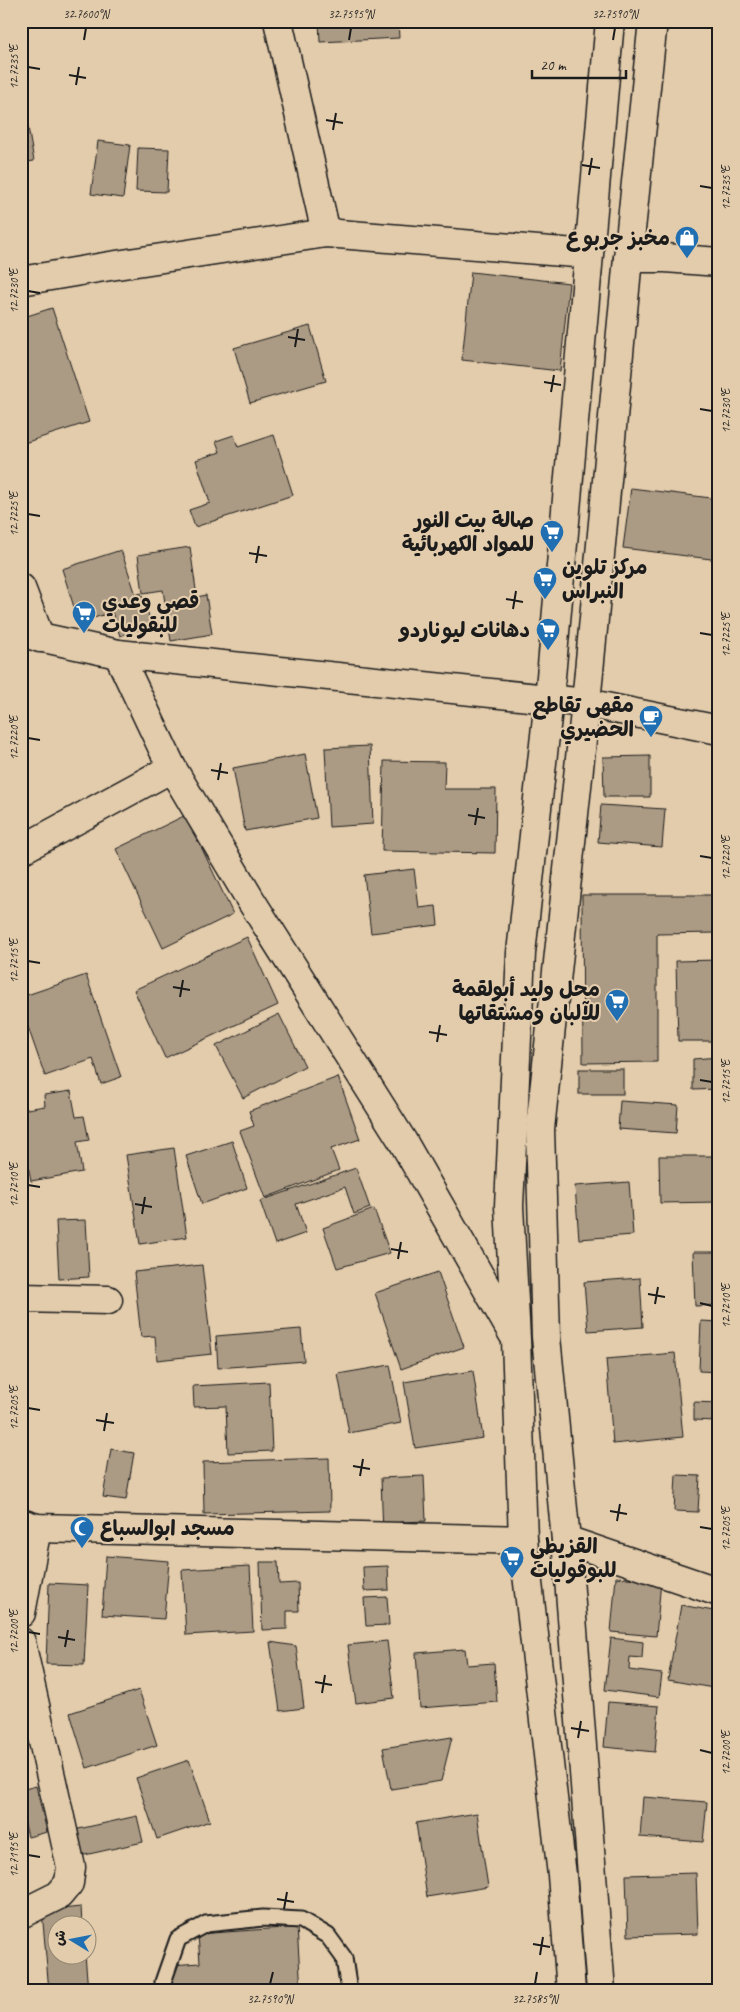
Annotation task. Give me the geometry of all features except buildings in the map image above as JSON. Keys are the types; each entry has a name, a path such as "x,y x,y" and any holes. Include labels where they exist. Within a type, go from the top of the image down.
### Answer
{"street":[{"path":"278,21 326,233"},
{"path":"571,1991 562,1875 523,1540 509,1206 522,944 549,699 610,21"},
{"path":"601,1991 566,1540 546,1337 540,1128 586,702 628,258 653,21"},
{"path":"21,281 326,233 588,254"},
{"path":"628,258 665,258 719,262"},
{"path":"21,588 31,635 118,654 586,702 719,730"},
{"path":"118,654 172,768 250,899 402,1140 516,1339"},
{"path":"21,850 172,768"},
{"path":"21,1298 108,1300"},
{"path":"21,1613 29,1525 523,1540"},
{"path":"566,1540 719,1592"},
{"path":"21,1642 71,1867 69,1883 59,1895 21,1914"}],"lane":[{"path":"163,1991 163,1982 178,1939 206,1924 263,1918 301,1920 328,1936 344,1958 348,1991"}],"place":[{"name":"مخبز جربوع","path":"687,259"},
{"name":"صالة بيت النور للمواد الكهربائية","path":"552,553"},
{"name":"مركز تلوين النبراس","path":"545,600"},
{"name":"قصي وعدي للبقوليات","path":"84,634"},
{"name":"دهانات ليوناردو","path":"548,651"},
{"name":"مقهى تقاطع الحضيري","path":"651,738"},
{"name":"محل وليد أبولقمة للآلبان ومشتقاتها","path":"617,1022"},
{"name":"مسجد ابوالسباع","path":"82,1549"},
{"name":"القزيطي للبوقوليات","path":"512,1579"}]}
